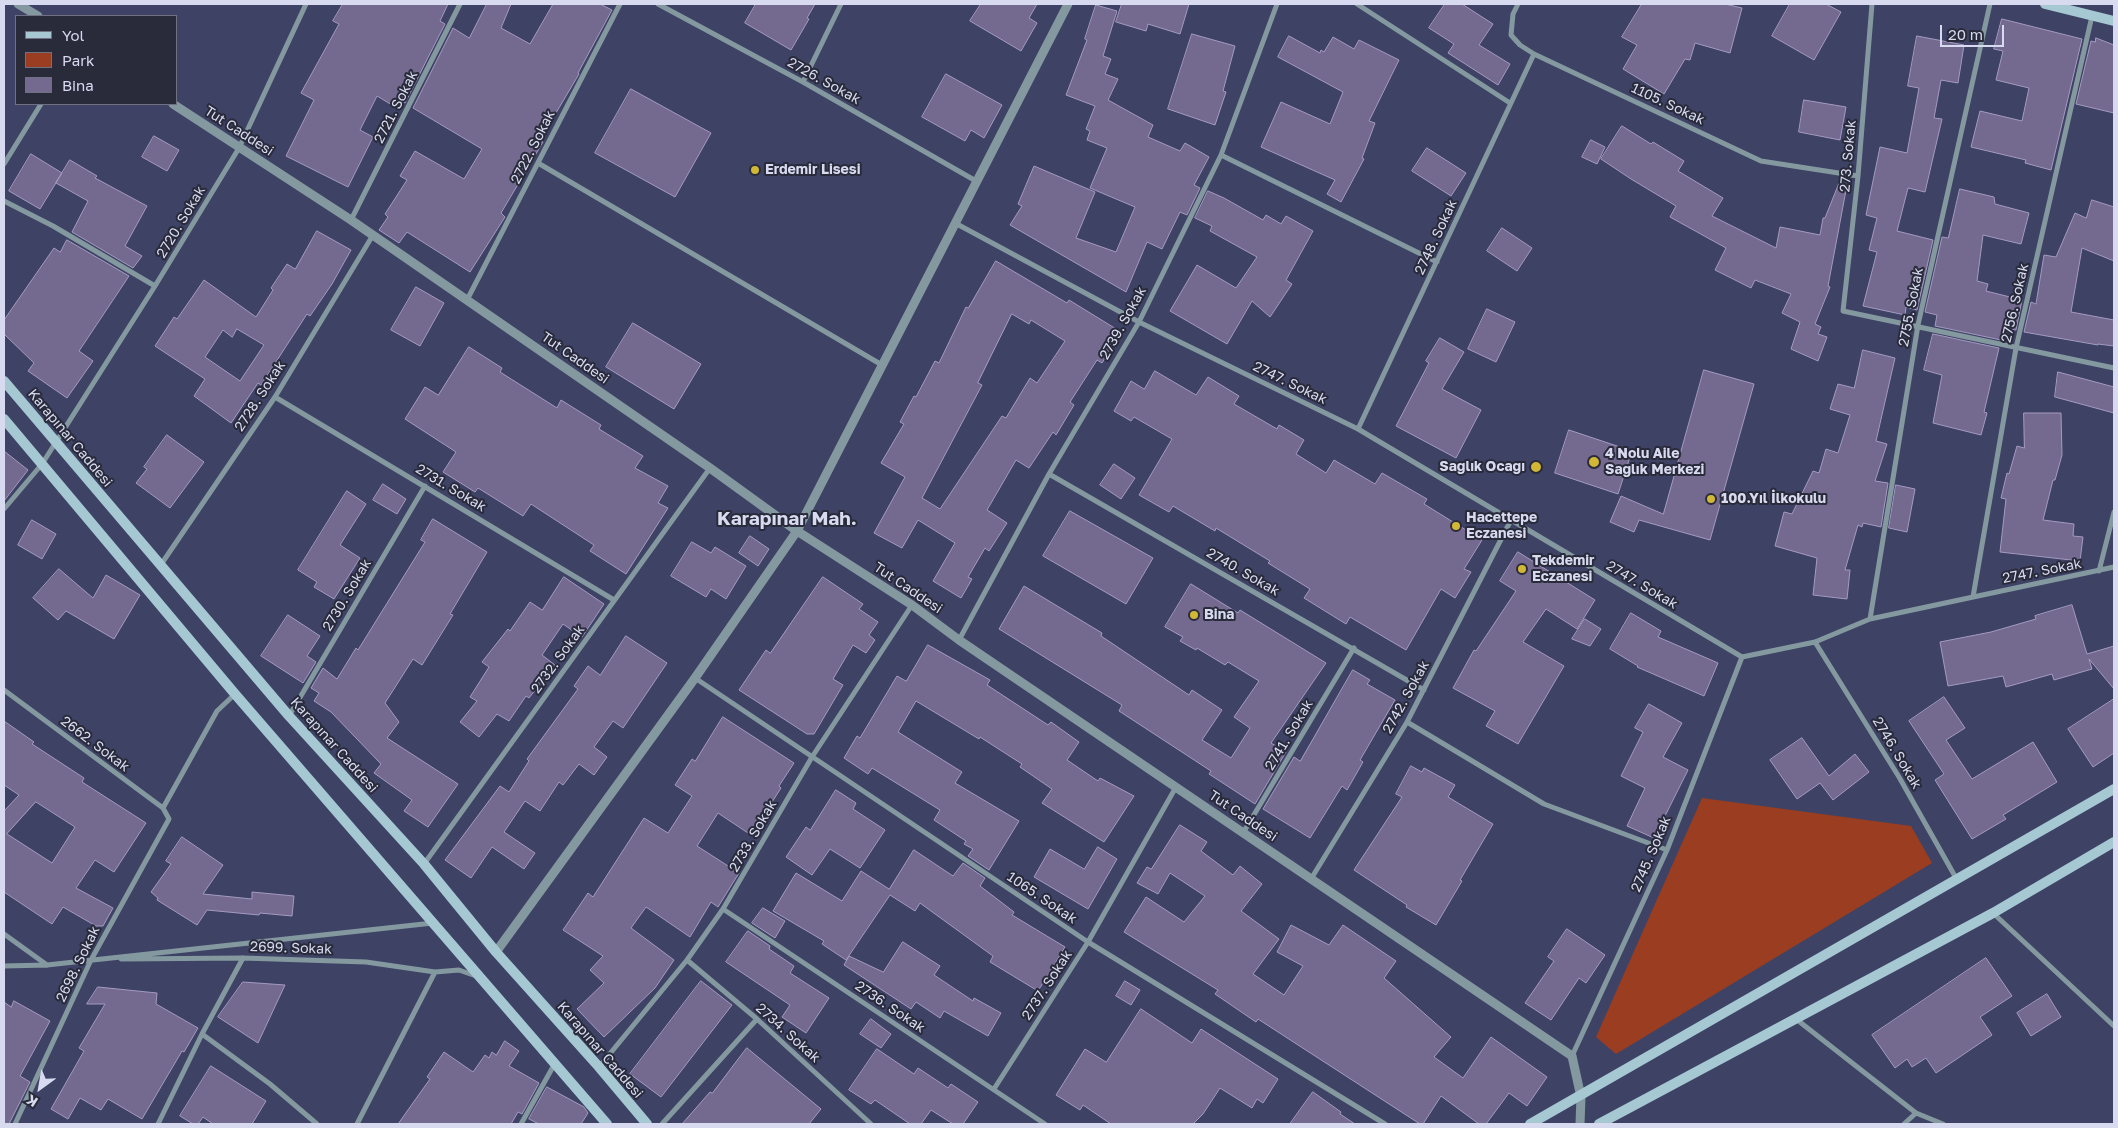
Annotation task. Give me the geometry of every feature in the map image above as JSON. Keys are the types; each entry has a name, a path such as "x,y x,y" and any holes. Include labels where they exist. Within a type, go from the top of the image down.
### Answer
{"main road":[{"path":"2045,4 2114,21"},
{"name":"Karapınar Caddesi","path":"4,381 288,716 424,864 496,952 646,1124"},
{"path":"4,419 235,694 607,1124"},
{"path":"1530,1124 2114,789"},
{"path":"1599,1124 1994,913 2114,842"}],"street":[{"path":"18,4 36,15"},
{"name":"2720. Sokak","path":"4,509 42,464 155,286 239,148 306,4"},
{"name":"2721. Sokak","path":"352,220 460,4"},
{"name":"2722. Sokak","path":"467,300 620,4"},
{"name":"2726. Sokak","path":"658,4 803,82 976,181"},
{"path":"803,82 841,4"},
{"path":"496,952 695,678 796,531 1068,4"},
{"name":"2739. Sokak","path":"959,640 1050,474 1139,322 1221,155 1277,4"},
{"path":"1357,4 1510,103"},
{"name":"1105. Sokak","path":"1518,4 1513,14 1511,35 1520,46 1534,54 1760,161 1858,176"},
{"name":"273. Sokak","path":"1872,4 1858,176 1843,311 1918,326"},
{"name":"2755. Sokak","path":"1870,618 1918,326 1990,4"},
{"name":"2756. Sokak","path":"1973,597 2016,348 2092,16"},
{"name":"2748. Sokak","path":"1358,429 1534,54"},
{"path":"4,164 40,105"},
{"name":"Tut Caddesi","path":"174,105 352,220 710,468 796,531 912,606 959,640 1572,1056"},
{"path":"1221,155 1437,262"},
{"path":"538,163 882,365"},
{"path":"4,201 155,286"},
{"name":"2747. Sokak","path":"955,223 1139,322 1358,429 1742,657 1815,642 1870,618 2114,567"},
{"name":"2728. Sokak","path":"160,566 275,397 373,235"},
{"path":"1918,326 2114,368"},
{"name":"2731. Sokak","path":"275,397 614,600"},
{"name":"2732. Sokak","path":"424,864 710,468"},
{"name":"2740. Sokak","path":"1050,474 1424,690"},
{"name":"2730. Sokak","path":"288,716 425,486"},
{"path":"2099,571 2114,512"},
{"name":"2742. Sokak","path":"1311,880 1407,722 1512,520"},
{"name":"2733. Sokak","path":"599,1068 687,960 722,909 812,757 912,606"},
{"name":"2746. Sokak","path":"1815,642 1899,777 1956,878"},
{"name":"2741. Sokak","path":"1243,833 1354,648"},
{"name":"2745. Sokak","path":"1572,1056 1667,850 1742,657"},
{"name":"1065. Sokak","path":"695,678 1088,942 1385,1124"},
{"name":"2662. Sokak","path":"4,690 163,808 169,819"},
{"path":"163,808 217,711 235,694"},
{"path":"1407,722 1544,804 1667,850"},
{"name":"2737. Sokak","path":"994,1089 1088,942 1176,787"},
{"name":"2698. Sokak","path":"15,1124 91,960 169,819"},
{"name":"2736. Sokak","path":"722,909 1045,1124"},
{"path":"1994,913 2114,1026"},
{"path":"4,966 47,965 433,923"},
{"path":"4,934 47,965"},
{"path":"91,960 243,958"},
{"name":"2699. Sokak","path":"158,1124 202,1034 243,958 366,962 435,972 459,970 479,977"},
{"name":"2734. Sokak","path":"687,960 757,1019 871,1124"},
{"path":"357,1124 435,972"},
{"path":"662,1124 757,1019"},
{"path":"1796,1019 1916,1113 1943,1124"},
{"path":"202,1034 270,1084 317,1124"},
{"path":"1572,1056 1580,1097 1580,1124"},
{"path":"521,1124 554,1065"},
{"path":"1904,1124 1916,1113"}],"green space":[{"path":"1702,798 1911,826 1932,863 1616,1054 1596,1037"}],"building":[{"path":"343,4 448,4 440,21 445,24 405,103 401,101 397,108 377,96 360,130 373,137 348,187 286,156 314,100 301,93 339,24 333,21"},
{"path":"487,4 511,4 501,28 530,44 553,4 600,4 612,10 579,74 540,140 543,142 501,213 505,217 470,272 407,232 399,243 379,230 388,217 385,214 407,180 400,176 415,151 464,179 482,149 413,108 453,28 469,38"},
{"path":"756,4 815,4 807,18 809,19 791,50 745,23"},
{"path":"981,4 1037,4 1029,18 1037,23 1021,51 970,21"},
{"path":"1122,4 1189,4 1180,34 1148,24 1146,31 1116,22"},
{"path":"1445,4 1462,4 1493,24 1479,45 1510,64 1498,85 1448,53 1454,44 1429,28"},
{"path":"1642,4 1725,4 1742,8 1730,53 1695,43 1690,60 1685,59 1664,94 1623,69 1637,45 1622,37"},
{"path":"1790,4 1826,4 1841,12 1814,60 1772,36"},
{"path":"1096,5 1117,11 1103,56 1111,59 1105,74 1118,79 1108,100 1153,125 1148,137 1180,151 1185,143 1209,157 1194,185 1200,188 1187,215 1180,212 1162,249 1147,242 1126,292 1010,225 1022,206 1018,204 1034,166 1095,192 1076,238 1116,252 1135,207 1090,188 1107,148 1087,140 1090,131 1086,129 1095,106 1066,95 1087,40 1085,39"},
{"path":"2002,19 2082,39 2051,170 2025,163 2026,160 1971,147 1980,111 2022,121 2029,88 1996,80 2003,51 1994,49"},
{"path":"1192,34 1235,46 1223,91 1226,92 1215,125 1168,109"},
{"path":"1289,36 1320,53 1321,50 1324,52 1333,37 1354,49 1359,40 1399,60 1369,121 1375,123 1362,158 1364,159 1341,202 1327,194 1335,180 1261,147 1281,102 1330,124 1343,92 1278,57"},
{"path":"1917,36 1964,45 1958,83 1941,80 1934,118 1942,119 1925,192 1908,188 1897,231 1933,240 1917,310 1906,307 1905,315 1863,306 1877,252 1869,250 1877,218 1866,215 1880,147 1907,153 1919,88 1908,86"},
{"path":"2096,38 2114,45 2114,113 2076,104 2091,41 2095,42"},
{"path":"946,74 1002,105 984,138 971,130 965,141 922,117"},
{"path":"631,89 711,133 675,197 595,153"},
{"path":"1804,100 1846,107 1840,140 1799,132"},
{"path":"1622,126 1684,161 1678,171 1723,198 1712,216 1776,248 1780,227 1820,235 1823,218 1825,218 1839,183 1847,185 1828,286 1830,287 1815,324 1821,327 1818,334 1827,337 1818,361 1791,349 1800,322 1782,313 1791,294 1755,280 1751,288 1715,270 1726,248 1670,217 1676,206 1601,159"},
{"path":"154,136 179,150 167,171 142,157"},
{"path":"1591,140 1605,147 1597,164 1582,157"},
{"path":"1427,148 1466,173 1451,196 1412,171"},
{"path":"31,154 62,173 40,209 9,191"},
{"path":"70,160 97,176 95,178 147,206 125,246 142,256 133,268 72,232 88,201 56,183"},
{"path":"1960,189 1994,197 1995,204 2029,213 2021,244 1983,235 1977,281 1988,284 1986,291 2022,300 2016,330 2004,328 2001,340 1935,326 1937,315 1925,312 1942,237 1948,238"},
{"path":"1208,191 1263,220 1266,215 1281,224 1286,216 1313,231 1286,280 1292,284 1270,317 1252,301 1227,344 1170,311 1197,265 1236,288 1257,257 1210,231 1212,226 1195,218"},
{"path":"2092,200 2114,207 2114,261 2082,248 2071,312 2114,320 2114,346 2024,332 2031,302 2036,304 2044,255 2056,257 2075,213 2086,218"},
{"path":"1502,228 1532,248 1517,271 1487,251"},
{"path":"317,231 351,250 332,284 310,316 307,314 261,385 258,383 231,423 194,396 205,379 155,346 174,317 177,319 204,280 256,317 273,290 271,288 287,264 295,269","holes":["237,329 264,345 240,381 205,357 223,330 232,337"]},
{"path":"67,240 129,276 79,351 93,361 67,398 28,371 34,363 4,334 4,320 54,248 60,252"},
{"path":"996,261 1067,303 1069,300 1121,332 1102,363 1097,360 1070,402 1074,405 1056,435 1053,432 1029,468 1016,460 987,510 1007,523 989,551 985,548 968,577 972,579 961,598 933,581 955,543 918,520 902,548 874,533 905,477 881,463 904,424 900,422 914,396 916,397 935,361 939,363 966,307 968,308","holes":["1012,314 1029,324 1031,320 1065,341 1037,383 1030,378 1006,418 1002,416 940,509 922,498 982,385 978,383"]},
{"path":"416,287 444,303 420,346 391,330"},
{"path":"1487,309 1515,322 1496,362 1468,349"},
{"path":"633,323 701,364 674,409 606,367"},
{"path":"1933,334 1999,348 1984,412 1987,413 1981,435 1933,423 1942,375 1924,370"},
{"path":"1440,338 1464,352 1442,389 1481,410 1456,458 1396,426 1429,363 1426,361"},
{"path":"469,347 502,368 500,372 557,408 561,400 601,425 599,429 643,456 635,468 668,486 658,503 668,508 626,574 590,551 594,545 531,504 523,516 478,488 475,492 443,472 456,452 405,419 425,387 438,395"},
{"path":"1863,350 1895,358 1876,441 1887,444 1875,481 1888,483 1881,527 1863,523 1862,527 1858,525 1845,570 1850,570 1847,599 1813,595 1817,558 1775,546 1784,512 1792,514 1813,471 1819,473 1826,449 1838,453 1850,415 1830,409 1838,384 1854,388"},
{"path":"1704,370 1754,384 1710,540 1639,520 1634,532 1610,522 1621,496 1663,514"},
{"path":"1155,371 1196,395 1208,377 1239,396 1234,404 1277,429 1279,425 1304,440 1296,454 1326,473 1334,460 1375,484 1382,473 1427,499 1424,504 1482,540 1464,569 1471,572 1455,598 1441,589 1406,650 1350,617 1346,624 1304,598 1310,589 1268,563 1270,561 1216,528 1215,531 1173,506 1169,512 1139,495 1172,439 1134,417 1131,421 1114,411 1131,381 1144,389"},
{"path":"2058,372 2114,387 2114,413 2055,397"},
{"path":"2024,413 2061,413 2062,455 2055,480 2053,480 2043,520 2074,524 2073,536 2083,537 2080,561 2000,552 2006,499 2001,498 2007,473 2009,474 2017,446 2024,448"},
{"name":"4 Nolu Aile Sağlık Merkezi","path":"1569,430 1632,451 1618,494 1555,473"},
{"path":"167,435 204,462 170,508 136,483 147,469 144,467"},
{"path":"4,451 28,470 4,501"},
{"path":"1114,464 1135,478 1121,499 1100,485"},
{"path":"383,484 406,499 397,514 373,500"},
{"path":"1896,485 1915,489 1907,532 1889,528"},
{"path":"347,491 366,504 340,545 360,558 334,599 314,587 317,582 298,570"},
{"path":"1070,511 1153,558 1126,604 1043,556"},
{"path":"433,519 487,552 450,614 453,615 422,665 413,659 385,703 399,722 387,738 458,784 428,827 404,811 412,800 374,773 381,764 331,712 314,701 319,693 311,688 323,668 337,679 356,648 358,650 425,542 421,540"},
{"path":"32,520 56,534 42,559 18,545"},
{"path":"750,536 769,549 758,566 739,553"},
{"path":"692,542 711,553 715,547 746,566 726,599 711,589 706,597 671,576"},
{"path":"1518,552 1595,600 1577,629 1546,609 1523,642 1564,666 1518,744 1486,726 1495,711 1453,688 1474,650 1476,651 1516,591 1500,581"},
{"path":"59,569 93,598 106,575 140,595 114,639 66,611 58,620 33,598"},
{"path":"564,577 604,604 582,637 563,624 542,655 555,665 529,698 526,696 509,721 497,714 479,737 460,722 477,701 470,697 489,667 482,662 508,629 510,631 530,602 542,610"},
{"path":"823,577 863,604 859,609 878,622 869,635 875,640 866,653 853,645 833,679 843,685 814,734 807,734 739,690 766,650 770,653"},
{"path":"1191,584 1238,613 1240,610 1326,663 1271,743 1286,752 1255,804 1209,774 1211,771 1119,711 1122,705 999,629 1024,586 1102,633 1101,636 1189,695 1192,690 1222,710 1202,740 1231,758 1250,728 1234,717 1259,681 1228,662 1225,665 1197,648 1196,650 1180,641 1183,637 1165,627"},
{"path":"2072,605 2087,654 2114,646 2114,689 2089,659 2092,669 2054,680 2052,674 2006,687 2003,676 1948,686 1940,642 1991,632 2036,619 2035,616"},
{"path":"1631,613 1661,631 1658,637 1718,663 1704,696 1637,667 1610,649"},
{"path":"288,615 320,636 307,656 316,662 303,683 261,656"},
{"path":"1585,619 1601,629 1590,646 1572,639"},
{"path":"626,636 667,663 623,728 613,721 594,747 607,757 594,775 579,764 563,785 559,782 540,811 525,801 504,832 535,853 524,869 492,847 471,878 445,860 500,786 509,792 529,761 527,759 578,689 574,686 588,666 600,675"},
{"path":"928,645 990,680 987,685 1048,725 1051,722 1079,742 1067,760 1098,781 1100,778 1134,796 1104,842 1042,803 1052,789 1020,767 1022,764 980,737 979,739 916,701 898,732 962,772 955,783 1019,821 989,870 968,856 973,849 964,844 966,841 934,820 940,810 872,768 868,774 844,758 857,736 860,738 897,676 906,681"},
{"path":"1353,670 1370,680 1367,684 1395,700 1360,760 1363,762 1347,790 1342,786 1310,838 1263,809 1294,757 1300,761"},
{"path":"1944,697 1965,728 1946,740 1972,779 2033,742 2057,782 2003,815 2006,819 1972,839 1935,780 1944,774 1909,721"},
{"path":"2114,699 2114,753 2093,767 2068,729"},
{"path":"1649,704 1682,723 1663,757 1688,770 1654,838 1627,826 1645,788 1621,776 1643,732 1635,728"},
{"path":"723,717 794,763 779,786 781,788 751,835 718,813 697,846 739,873 718,907 711,902 690,937 646,907 631,928 674,960 655,988 604,1037 577,1009 604,983 590,970 603,956 563,930 588,893 593,897 644,818 668,833 692,796 675,785 692,759 695,761"},
{"path":"4,721 34,742 32,744 84,778 82,782 146,823 114,872 95,860 76,888 113,908 103,926 96,926 63,907 52,924 4,892 4,811 19,795 4,785","holes":["36,802 75,827 52,863 7,834"]},
{"path":"1802,738 1829,776 1855,754 1869,772 1833,800 1820,783 1797,799 1770,760"},
{"path":"1411,766 1422,772 1424,768 1455,785 1448,797 1493,824 1436,925 1406,907 1407,905 1354,870 1402,797 1396,794"},
{"path":"836,790 856,803 853,809 885,830 860,868 830,849 812,875 786,857 806,827 810,830"},
{"path":"1180,825 1207,842 1201,851 1233,875 1240,866 1262,884 1241,911 1279,939 1253,974 1284,995 1303,966 1277,952 1291,925 1329,945 1343,925 1396,961 1384,978 1451,1037 1434,1057 1463,1078 1491,1037 1547,1077 1527,1106 1509,1093 1486,1124 1479,1124 1441,1096 1423,1124 1420,1124 1258,1019 1256,1022 1215,994 1218,990 1124,932 1146,897 1184,922 1205,896 1170,873 1158,894 1137,883 1147,867 1151,869"},
{"path":"182,837 223,865 203,894 252,899 252,892 294,896 292,916 207,910 197,925 157,900 158,898 151,892 171,864 166,861"},
{"path":"1098,847 1117,859 1088,909 1034,877 1050,849 1084,869"},
{"path":"914,850 953,876 963,863 985,878 980,886 1014,912 1012,915 1065,947 1038,991 990,962 993,956 920,903 915,911 890,895 846,960 822,944 824,941 773,911 796,873 842,901 861,871 889,889"},
{"path":"763,908 785,921 775,938 752,923"},
{"path":"1567,929 1605,955 1586,983 1579,978 1551,1020 1525,1003 1554,961 1548,957"},
{"path":"748,931 770,946 769,949 794,966 790,973 829,998 806,1033 782,1017 790,1005 726,962"},
{"path":"903,942 940,966 934,975 973,1001 974,998 1001,1013 988,1036 944,1011 940,1018 916,1002 911,1009 844,965 849,956 883,972"},
{"path":"1986,958 2012,996 1980,1017 1992,1035 1936,1073 1926,1058 1912,1067 1907,1059 1895,1068 1872,1035"},
{"path":"701,981 732,1005 661,1097 630,1074"},
{"path":"1125,981 1140,990 1131,1005 1116,996"},
{"path":"243,982 285,985 258,1043 218,1017"},
{"path":"98,987 157,993 156,1004 198,1028 184,1052 182,1051 142,1119 108,1099 101,1110 80,1098 68,1119 51,1109 84,1051 79,1048 105,1004 87,1004"},
{"path":"2047,994 2061,1017 2031,1036 2017,1013"},
{"path":"14,1001 50,1021 20,1076 30,1082 9,1124 4,1124 4,1002 11,1007"},
{"path":"1141,1009 1192,1043 1201,1029 1278,1079 1263,1103 1257,1099 1252,1108 1220,1088 1203,1114 1193,1124 1111,1124 1083,1105 1080,1110 1056,1095 1085,1049 1106,1062"},
{"path":"871,1019 891,1034 881,1048 860,1034"},
{"path":"505,1041 519,1051 509,1066 539,1083 522,1114 518,1112 511,1124 398,1124 430,1079 427,1077 444,1052 473,1072 485,1055 489,1058 492,1052 496,1055"},
{"path":"747,1048 821,1109 809,1124 682,1124 710,1092 712,1093"},
{"path":"877,1049 914,1074 918,1068 948,1088 951,1084 978,1102 963,1124 953,1124 931,1110 921,1124 910,1124 875,1100 871,1104 849,1090"},
{"path":"211,1066 266,1101 252,1124 213,1124 203,1117 198,1124 193,1124 180,1116"},
{"path":"547,1087 584,1107 588,1113 581,1124 539,1124 529,1119"},
{"path":"1313,1092 1341,1112 1340,1114 1355,1124 1290,1124"}],"place":[{"name":"Erdemir Lisesi","path":"755,170"},
{"name":"4 Nolu Aile Sağlık Merkezi","path":"1594,462"},
{"name":"Saglık Ocagı","path":"1536,467"},
{"name":"100.Yıl İlkokulu","path":"1711,499"},
{"name":"Hacettepe Eczanesi","path":"1456,526"},
{"name":"Tekdemir Eczanesi","path":"1522,569"},
{"name":"Bina","path":"1194,615"}],"district":[{"name":"Karapınar Mah.","path":"787,519"}]}
